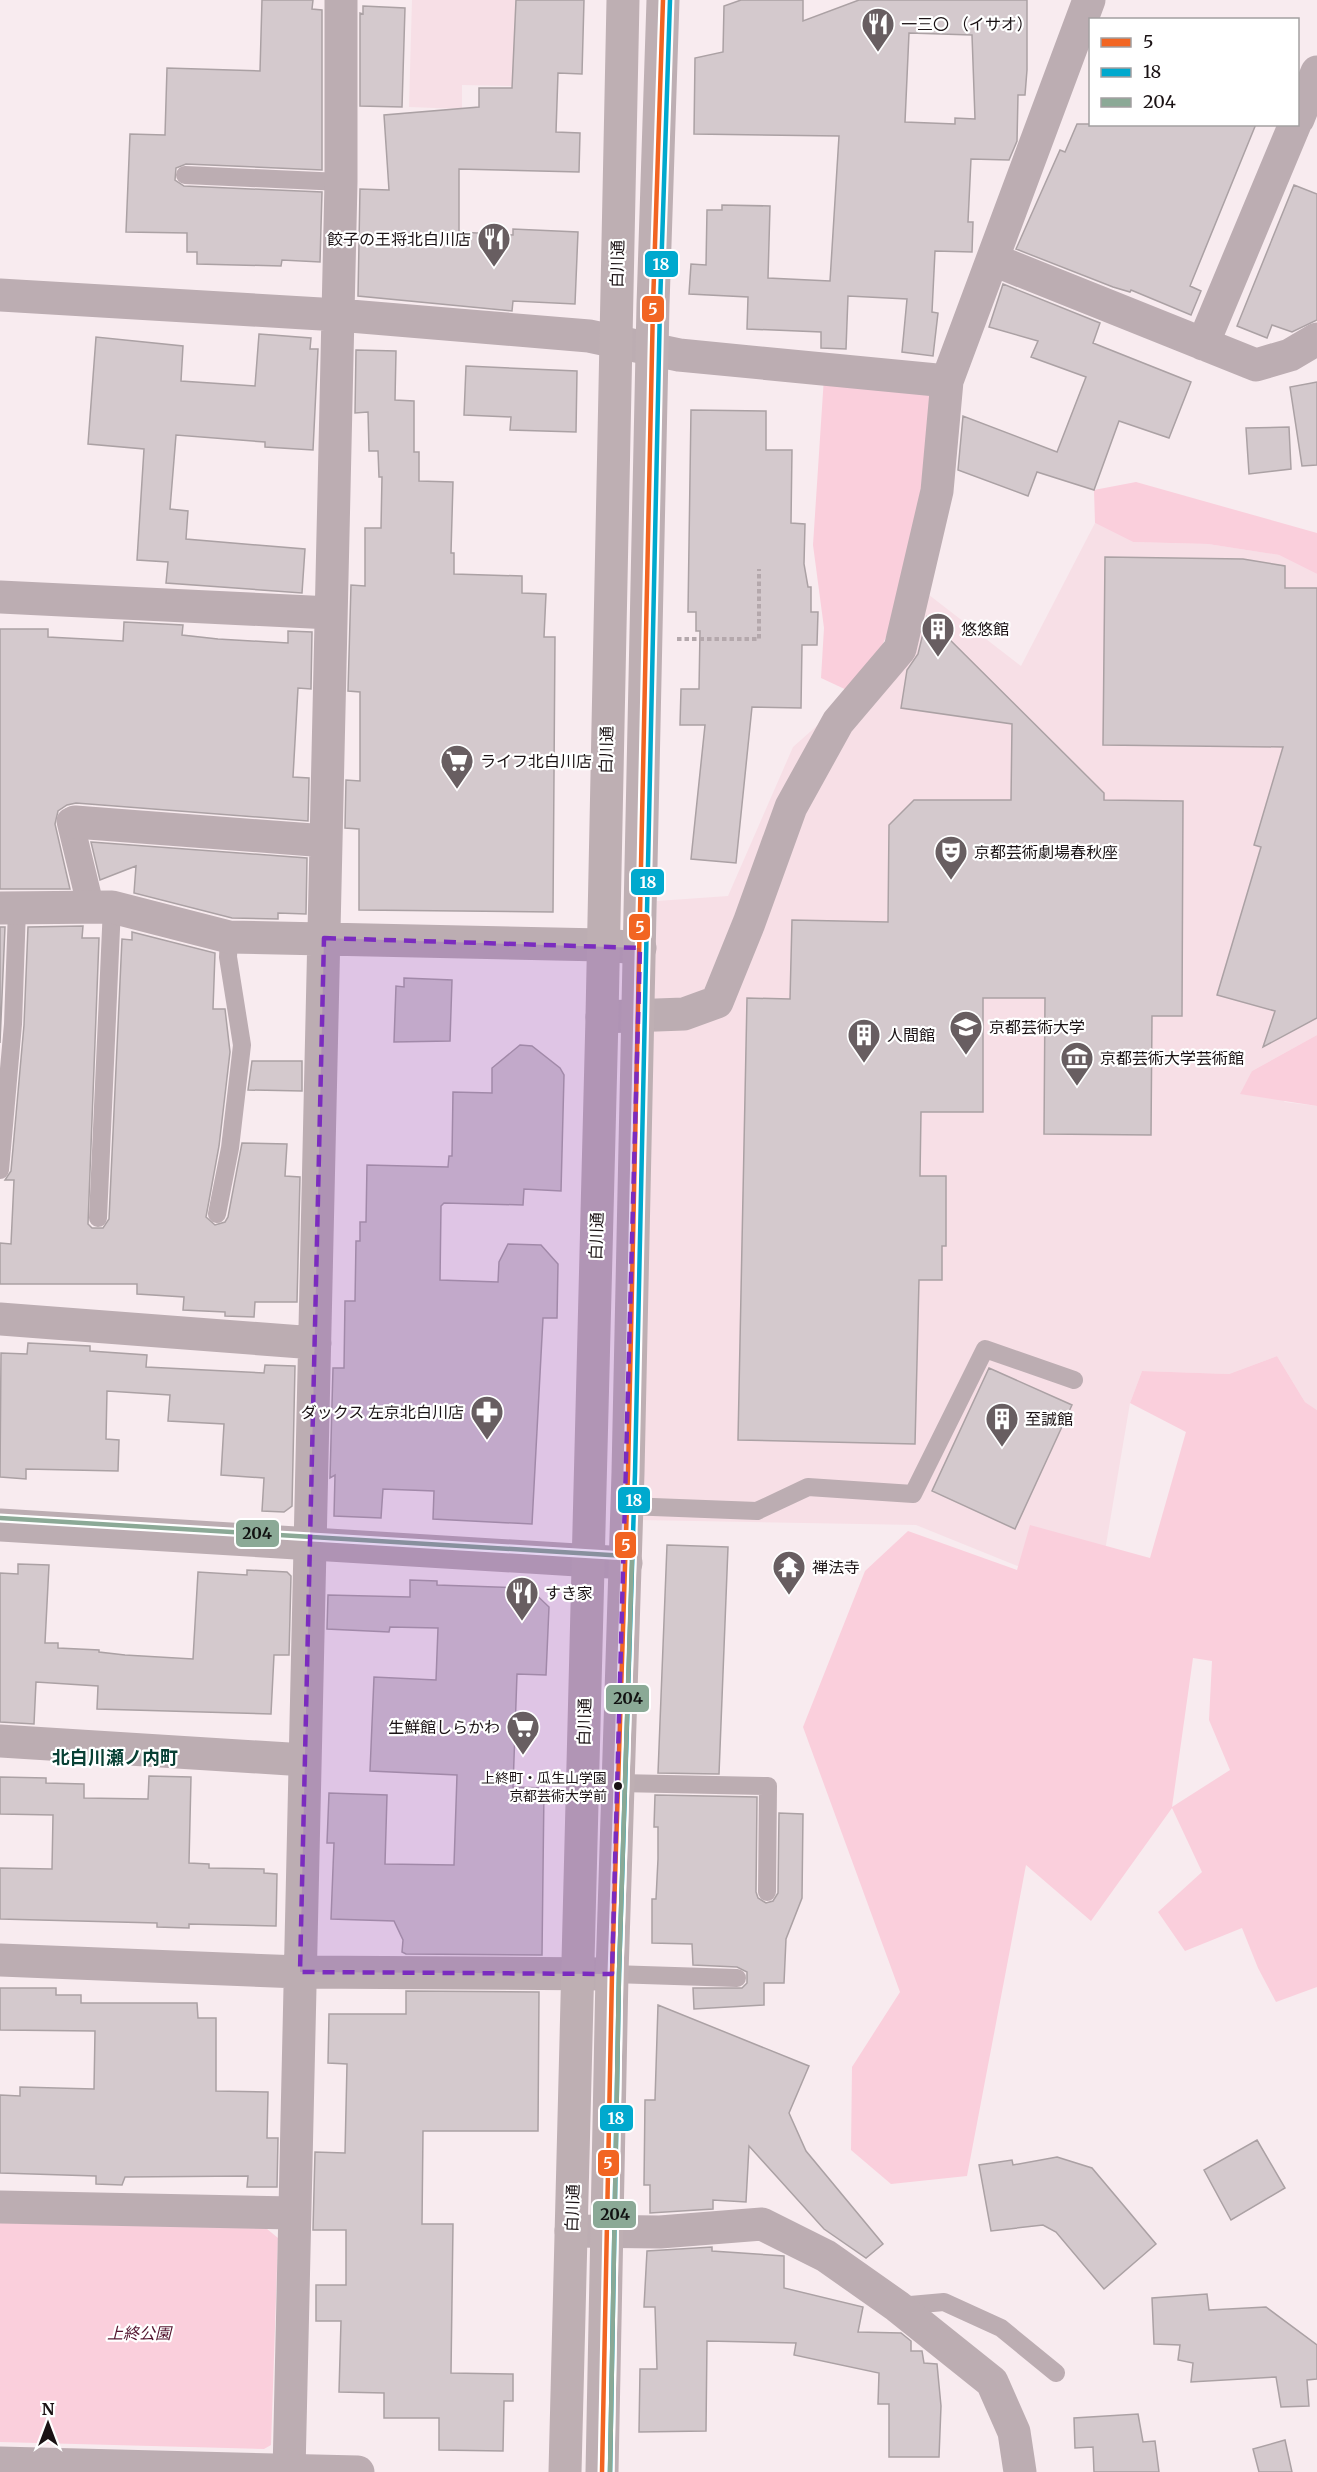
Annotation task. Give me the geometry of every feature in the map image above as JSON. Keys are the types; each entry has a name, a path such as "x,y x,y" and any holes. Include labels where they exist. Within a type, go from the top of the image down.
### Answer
{"main road":[{"name":"白川通","path":"565,2472 602,1017 623,0"},
{"path":"602,2472 609,2232 612,1974 626,1563 639,1017 652,349 663,0"}],"street":[{"path":"289,2471 342,182 342,0"},
{"path":"602,1017 684,1014 717,1002 749,923 791,807 838,722 900,649 937,491 947,381 1089,0"},
{"path":"1299,117 1317,72"},
{"path":"1203,344 1294,126"},
{"path":"994,260 1256,365 1290,355 1317,339"},
{"path":"0,295 338,315 590,336 679,355 947,381"},
{"path":"0,597 331,613"},
{"path":"102,908 70,821 326,842"},
{"path":"8,908 102,908 229,937 602,945 640,948"},
{"path":"0,1319 315,1343"},
{"path":"0,1525 626,1563"},
{"path":"0,1741 305,1760"},
{"path":"0,1960 300,1971 612,1974"},
{"path":"0,2206 294,2213"},
{"path":"571,2231 660,2232 762,2224 826,2256 897,2306 992,2382 1014,2432 1020,2472"},
{"path":"0,2463 358,2472"}],"lane":[{"path":"185,175 342,182"},
{"path":"0,1170 13,1024 8,908"},
{"path":"98,1218 102,908"},
{"path":"217,1214 230,1148 242,1045 228,957 229,937"},
{"path":"627,1506 757,1511 808,1487 913,1494 985,1349 1074,1380"},
{"path":"618,1783 768,1786 767,1892"},
{"path":"612,1974 737,1978"},
{"path":"897,2306 944,2302 1001,2328 1056,2373"}],"path":[{"path":"646,639 759,639 759,569"}],"highlighted area":[{"path":"324,938 640,948 612,1974 300,1972"}],"shaded area":[{"path":"412,0 584,0 582,74 513,71 512,86 462,85 462,109 409,107"},
{"name":"京都芸術大学","path":"1095,523 1133,542 1208,544 1279,555 1317,574 1317,1035 1252,1071 1285,1102 1317,1106 1317,1410 1305,1402 1277,1356 1229,1374 1142,1371 1130,1403 1097,1598 916,1525 639,1520 657,901 728,896 793,747 864,684 893,641 911,581 1021,666"}],"green space":[{"path":"824,377 930,393 918,509 912,551 902,591 889,630 872,664 851,692 821,678 824,628 813,545"},
{"path":"1136,482 1317,533 1317,574 1279,555 1208,544 1133,542 1095,523 1094,490"},
{"path":"1317,1035 1317,1106 1240,1094 1252,1071"},
{"path":"1277,1356 1305,1402 1317,1410 1317,1987 1276,2002 1258,1968 1242,1928 1185,1951 1158,1912 1202,1872 1172,1808 1091,1921 1026,1865 967,2176 891,2184 851,2150 852,2067 900,1992 803,1727 865,1571 908,1531 1017,1570 1030,1525 1150,1558 1186,1432 1130,1403 1142,1371 1229,1374","holes":["1193,1658 1212,1661 1209,1720 1230,1770 1172,1807"]},
{"name":"上終公園","path":"0,2218 261,2224 278,2238 271,2445 264,2449 0,2442"}],"building":[{"path":"262,0 313,0 312,9 322,10 322,170 186,164 176,168 175,180 184,186 322,192 320,262 282,260 281,266 197,264 197,252 187,252 187,233 126,232 130,134 165,135 167,68 260,71"},
{"path":"516,0 584,0 582,74 558,73 556,132 580,133 579,172 459,169 459,232 513,235 513,229 578,232 575,304 513,301 512,311 358,296 360,189 389,190 384,115 479,107 479,88 512,88"},
{"path":"741,0 803,0 803,21 859,0 1027,0 1027,70 1025,95 1018,95 1017,141 1009,160 971,159 968,222 973,222 972,252 935,251 932,312 938,313 933,356 902,352 907,299 848,296 846,349 821,348 821,332 747,329 748,297 689,294 691,264 706,265 707,210 722,210 722,205 770,206 768,278 830,281 839,136 694,134 695,58 723,52 724,6","holes":["909,33 972,35 975,119 955,118 955,124 905,122"]},
{"path":"363,6 405,8 402,107 360,106 360,13 363,14"},
{"path":"1077,124 1089,124 1089,126 1255,126 1190,286 1201,291 1191,315 1131,290 1130,292 1113,287 1016,249 1060,150 1065,152"},
{"path":"1294,185 1317,194 1317,320 1292,332 1272,325 1267,338 1237,326"},
{"path":"1003,284 1100,323 1093,343 1191,382 1169,438 1119,421 1094,490 1037,472 1028,496 958,470 963,416 1057,452 1086,377 1031,357 1038,341 989,327"},
{"path":"259,334 311,338 310,349 318,349 313,450 265,447 265,442 176,435 170,509 188,511 186,539 305,549 302,593 166,583 168,562 137,560 144,449 88,444 96,337 183,346 181,381 255,386"},
{"path":"356,350 396,351 395,400 414,401 414,452 419,452 419,481 453,482 451,553 454,553 454,574 522,576 522,593 546,594 544,637 555,637 553,912 359,910 359,829 345,828 346,780 360,781 360,692 348,691 351,585 365,586 365,528 381,528 382,477 379,477 378,451 369,451 368,412 355,413"},
{"path":"466,366 577,371 576,432 510,430 511,417 464,415"},
{"path":"1317,382 1317,465 1302,466 1290,387"},
{"path":"691,410 766,411 766,450 792,450 791,523 805,524 804,564 808,587 811,587 811,612 818,612 817,645 802,645 801,708 752,707 736,863 691,859 705,725 680,725 681,689 699,689 700,631 696,631 696,612 688,612"},
{"path":"1289,427 1291,469 1249,474 1246,428"},
{"path":"1105,557 1243,559 1285,566 1285,588 1317,588 1317,1018 1263,1047 1275,1011 1217,995 1261,847 1254,845 1283,747 1103,745"},
{"name":"人間館","path":"927,617 1104,793 1104,800 1183,801 1182,1016 1152,1016 1151,1135 1044,1134 1045,998 983,998 983,1112 921,1112 920,1176 946,1176 946,1246 942,1246 942,1280 919,1280 915,1444 738,1440 747,998 790,999 792,920 888,922 889,825 914,800 1011,800 1012,724 901,708 907,670 918,654"},
{"path":"124,622 183,625 182,635 288,643 288,631 312,632 311,689 298,688 293,777 309,778 308,821 76,803 67,805 58,811 55,824 70,889 0,889 0,629 48,629 48,637 123,641"},
{"path":"91,842 307,858 306,914 278,913 278,919 232,918 134,893 136,866 100,880"},
{"path":"83,926 82,938 99,938 88,1224 92,1228 103,1228 109,1219 122,939 132,940 132,932 215,953 213,1009 225,1009 230,1052 219,1146 206,1217 215,1225 225,1222 228,1217 242,1143 287,1144 285,1176 300,1177 297,1302 255,1302 254,1317 225,1316 225,1312 183,1310 184,1297 137,1294 137,1284 0,1284 0,1243 11,1244 14,1180 5,1180 11,1171 24,1025 28,927"},
{"path":"0,927 5,927 0,1043"},
{"path":"404,978 452,980 450,1041 394,1042 396,986 404,987"},
{"path":"520,1045 532,1046 560,1068 564,1075 561,1191 524,1189 523,1205 444,1203 441,1206 440,1280 498,1282 499,1262 508,1244 541,1245 558,1264 557,1318 543,1318 532,1524 433,1519 434,1491 383,1489 381,1518 334,1516 335,1475 330,1478 333,1368 344,1368 345,1301 355,1301 356,1241 360,1241 360,1222 366,1222 367,1165 448,1167 449,1156 452,1156 453,1092 492,1093 492,1068"},
{"path":"252,1061 302,1061 302,1091 248,1090"},
{"path":"28,1343 90,1346 90,1351 147,1355 146,1367 264,1373 265,1365 295,1366 292,1506 284,1512 262,1511 264,1478 221,1475 224,1424 168,1421 170,1395 107,1391 106,1439 119,1440 118,1471 26,1469 26,1479 0,1477 1,1353 27,1354"},
{"name":"至誠館","path":"989,1368 1072,1405 1015,1529 932,1491"},
{"path":"667,1545 728,1547 719,1774 658,1773"},
{"path":"18,1564 49,1565 45,1643 58,1643 58,1648 193,1659 198,1572 247,1575 247,1570 287,1572 291,1576 289,1655 274,1655 271,1714 97,1709 98,1686 36,1682 34,1724 0,1722 0,1573 18,1574"},
{"path":"410,1580 437,1581 437,1585 529,1588 549,1607 546,1675 517,1674 513,1787 544,1788 542,1955 406,1954 402,1952 403,1940 394,1921 331,1919 334,1843 327,1843 329,1793 387,1795 385,1864 454,1865 457,1775 370,1771 374,1677 436,1680 438,1628 390,1627 389,1632 327,1629 328,1595 410,1597"},
{"path":"149,1776 191,1777 189,1863 209,1864 209,1868 264,1869 264,1873 277,1874 276,1926 189,1924 189,1928 157,1927 157,1923 0,1919 0,1868 52,1869 53,1815 0,1814 0,1777 46,1778 46,1783 84,1784 84,1798 148,1799"},
{"path":"655,1795 757,1797 756,1892 758,1898 766,1903 773,1901 778,1893 779,1813 803,1814 802,1898 786,1939 784,1983 764,1983 764,2005 694,2009 693,1988 742,1988 747,1983 747,1972 737,1967 693,1965 692,1944 652,1943 652,1899 656,1899 658,1859 658,1827 654,1827"},
{"path":"0,1988 56,1988 56,1995 81,1995 81,2003 197,2003 198,2018 216,2018 216,2091 268,2092 267,2138 278,2138 277,2187 247,2187 248,2176 125,2177 122,2185 96,2184 96,2176 0,2173 0,2095 20,2096 20,2087 94,2089 95,2031 0,2030"},
{"path":"406,1991 539,1992 538,2131 423,2131 422,2224 453,2224 451,2373 513,2374 513,2401 504,2401 503,2451 439,2450 439,2418 384,2418 384,2393 339,2392 341,2321 316,2321 316,2285 346,2285 346,2230 313,2230 315,2152 345,2153 347,2064 328,2063 329,2014 406,2014"},
{"path":"658,2005 809,2066 789,2113 806,2151 883,2244 866,2258 824,2229 749,2146 746,2202 713,2200 713,2209 650,2213 650,2185 644,2185 645,2100 655,2100"},
{"path":"1257,2140 1285,2188 1231,2220 1204,2170"},
{"path":"1057,2157 1092,2168 1156,2244 1104,2289 1056,2232 1043,2225 991,2231 979,2165 1012,2160 1013,2165"},
{"path":"712,2247 712,2251 784,2256 784,2288 863,2307 858,2332 901,2333 911,2341 911,2351 922,2351 924,2363 937,2364 941,2406 939,2457 889,2457 889,2404 878,2404 879,2373 794,2355 796,2343 707,2341 706,2431 639,2432 640,2369 657,2369 655,2307 644,2307 647,2251"},
{"path":"1207,2294 1209,2310 1266,2307 1317,2345 1317,2379 1307,2380 1309,2406 1281,2407 1276,2377 1191,2382 1193,2363 1178,2360 1180,2345 1154,2344 1152,2298"},
{"path":"1138,2414 1143,2442 1155,2441 1159,2472 1094,2472 1093,2447 1075,2448 1074,2418"},
{"path":"1285,2440 1292,2472 1259,2472 1253,2449"}],"transit line":[{"name":"5","path":"602,2472 612,1974 628,1473 653,305 663,0"},
{"name":"18","path":"610,2472 619,1974 635,1473 660,305 670,0"},
{"name":"204","path":"0,1518 626,1556 632,1559 619,1974 610,2472"}],"place":[{"name":"一三〇 （イサオ）","path":"878,53"},
{"name":"餃子の王将北白川店","path":"494,268"},
{"name":"悠悠館","path":"938,658"},
{"name":"ライフ北白川店","path":"457,790"},
{"name":"京都芸術劇場春秋座","path":"951,881"},
{"name":"京都芸術大学","path":"966,1056"},
{"name":"人間館","path":"864,1064"},
{"name":"京都芸術大学芸術館","path":"1077,1087"},
{"name":"ダックス 左京北白川店","path":"487,1441"},
{"name":"至誠館","path":"1002,1448"},
{"name":"禅法寺","path":"789,1596"},
{"name":"すき家","path":"522,1622"},
{"name":"生鮮館しらかわ","path":"523,1756"},
{"name":"上終町・瓜生山学園 京都芸術大学前","path":"618,1786"}],"district":[{"name":"北白川瀬ノ内町","path":"115,1757"}]}
